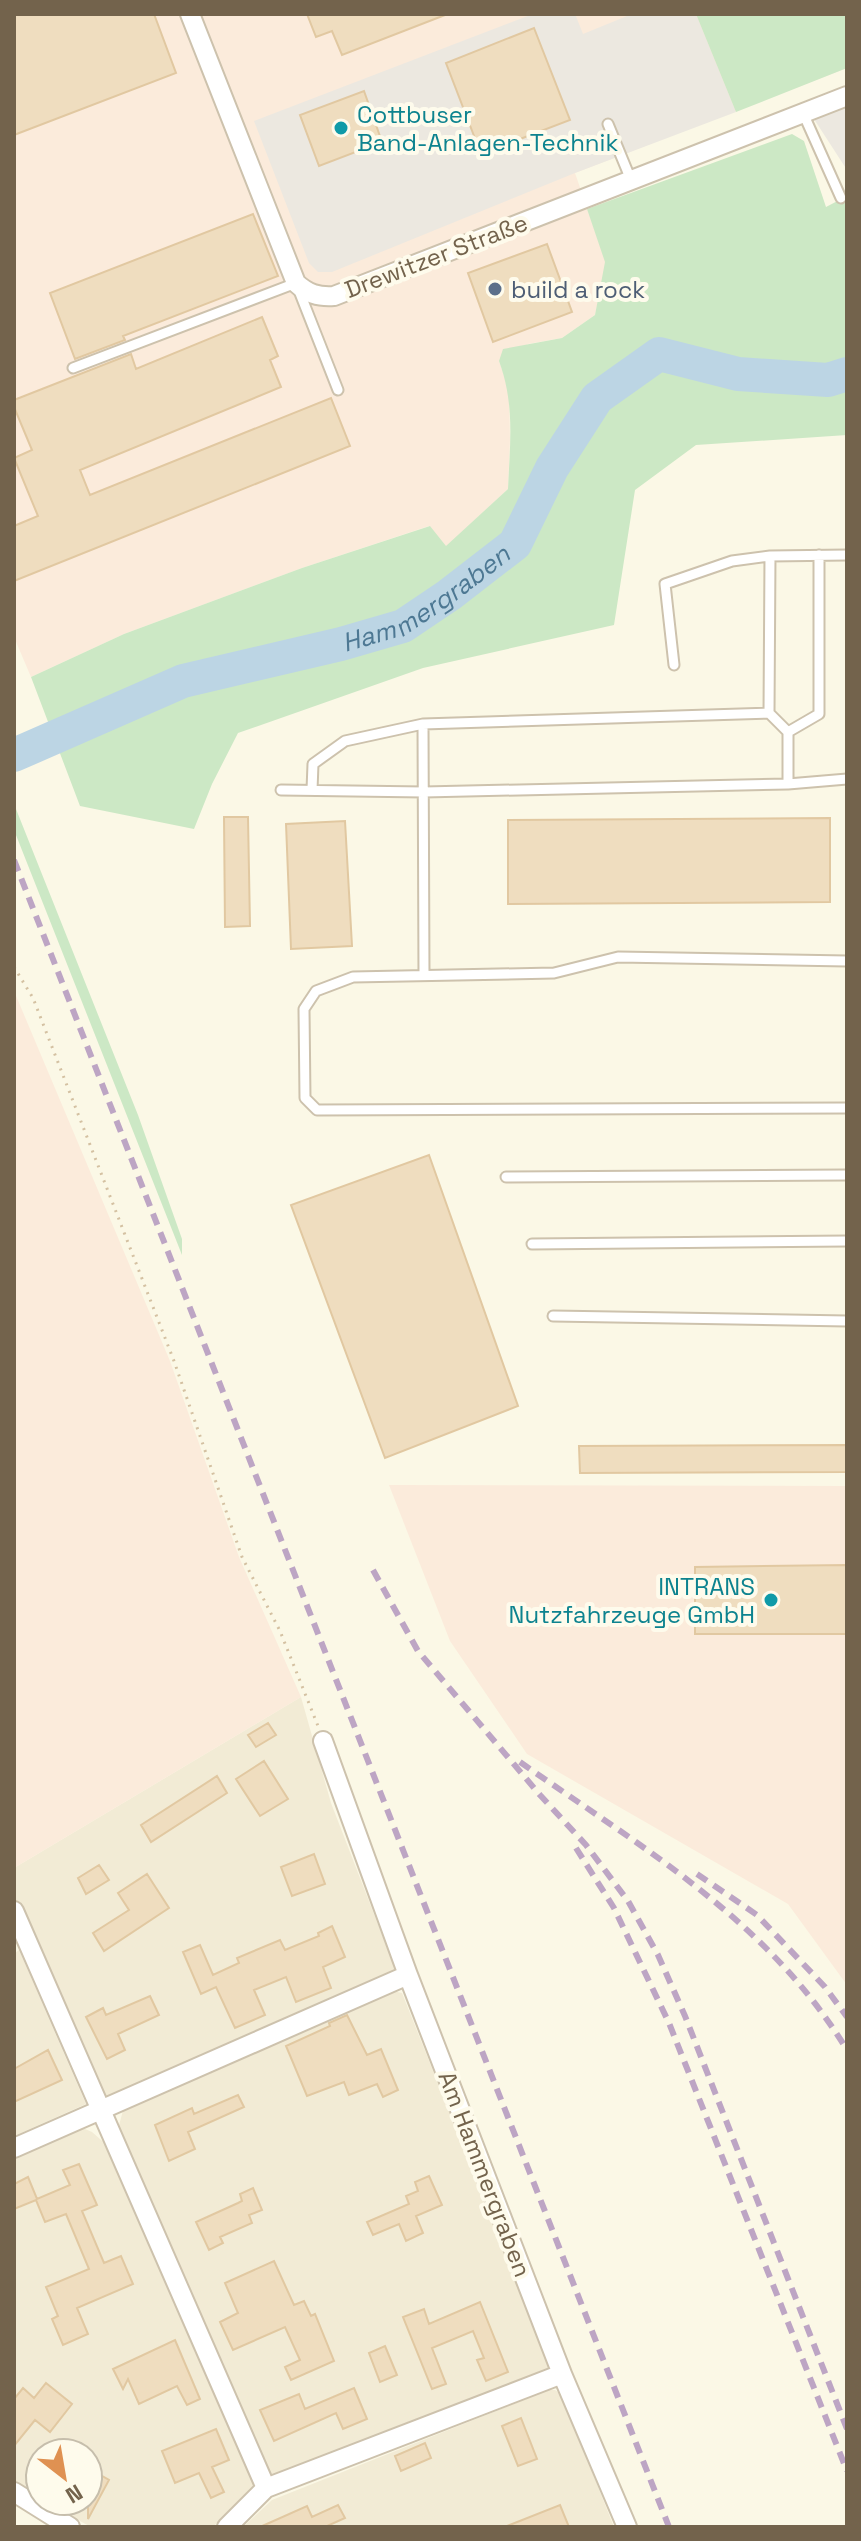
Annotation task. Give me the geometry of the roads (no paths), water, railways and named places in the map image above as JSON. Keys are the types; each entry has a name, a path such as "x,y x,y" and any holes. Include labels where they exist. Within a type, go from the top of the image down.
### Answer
{"street":[{"path":"190,14 296,283"},
{"name":"Drewitzer Straße","path":"296,283 307,293 321,297 334,296 847,96"},
{"name":"Am Hammergraben","path":"323,1741 408,1975 562,2374 627,2527"},
{"path":"14,1911 20,1940 100,2109 266,2488"},
{"path":"14,2148 408,1975"},
{"path":"227,2527 266,2488 562,2374"},
{"path":"14,2492 70,2527"}],"lane":[{"path":"803,113 841,198"},
{"path":"608,124 631,180"},
{"path":"73,368 296,283 338,390"},
{"path":"788,732 819,714 819,555"},
{"path":"674,665 665,584 732,561 770,556 847,555"},
{"path":"770,556 769,713 788,732 788,784"},
{"path":"312,790 313,764 345,741 423,724 769,713"},
{"path":"423,724 424,975"},
{"path":"281,790 424,792 788,784 847,779"},
{"path":"847,961 618,957 554,973 353,977 316,991 304,1009 305,1098 317,1110 847,1108"},
{"path":"506,1177 847,1175"},
{"path":"532,1244 847,1241"},
{"path":"553,1316 847,1321"}],"waterway":[{"name":"Hammergraben","path":"14,755 183,681 341,644 403,626 515,544 552,468 597,398 659,354 738,374 828,380 847,374"}],"railway":[{"path":"14,860 669,2527"},
{"path":"373,1570 418,1651 586,1845 628,1901 658,1955 685,2016 847,2429"},
{"path":"520,1762 656,1856 741,1924 780,1962 815,2004 847,2050"},
{"path":"576,1848 614,1908 669,2023 847,2471"},
{"path":"697,1874 757,1915 825,1987 847,2017"}],"place":[{"name":"Cottbuser Band-Anlagen-Technik","path":"341,128"},
{"name":"build a rock","path":"495,289"},
{"name":"INTRANS Nutzfahrzeuge GmbH","path":"771,1600"}]}
